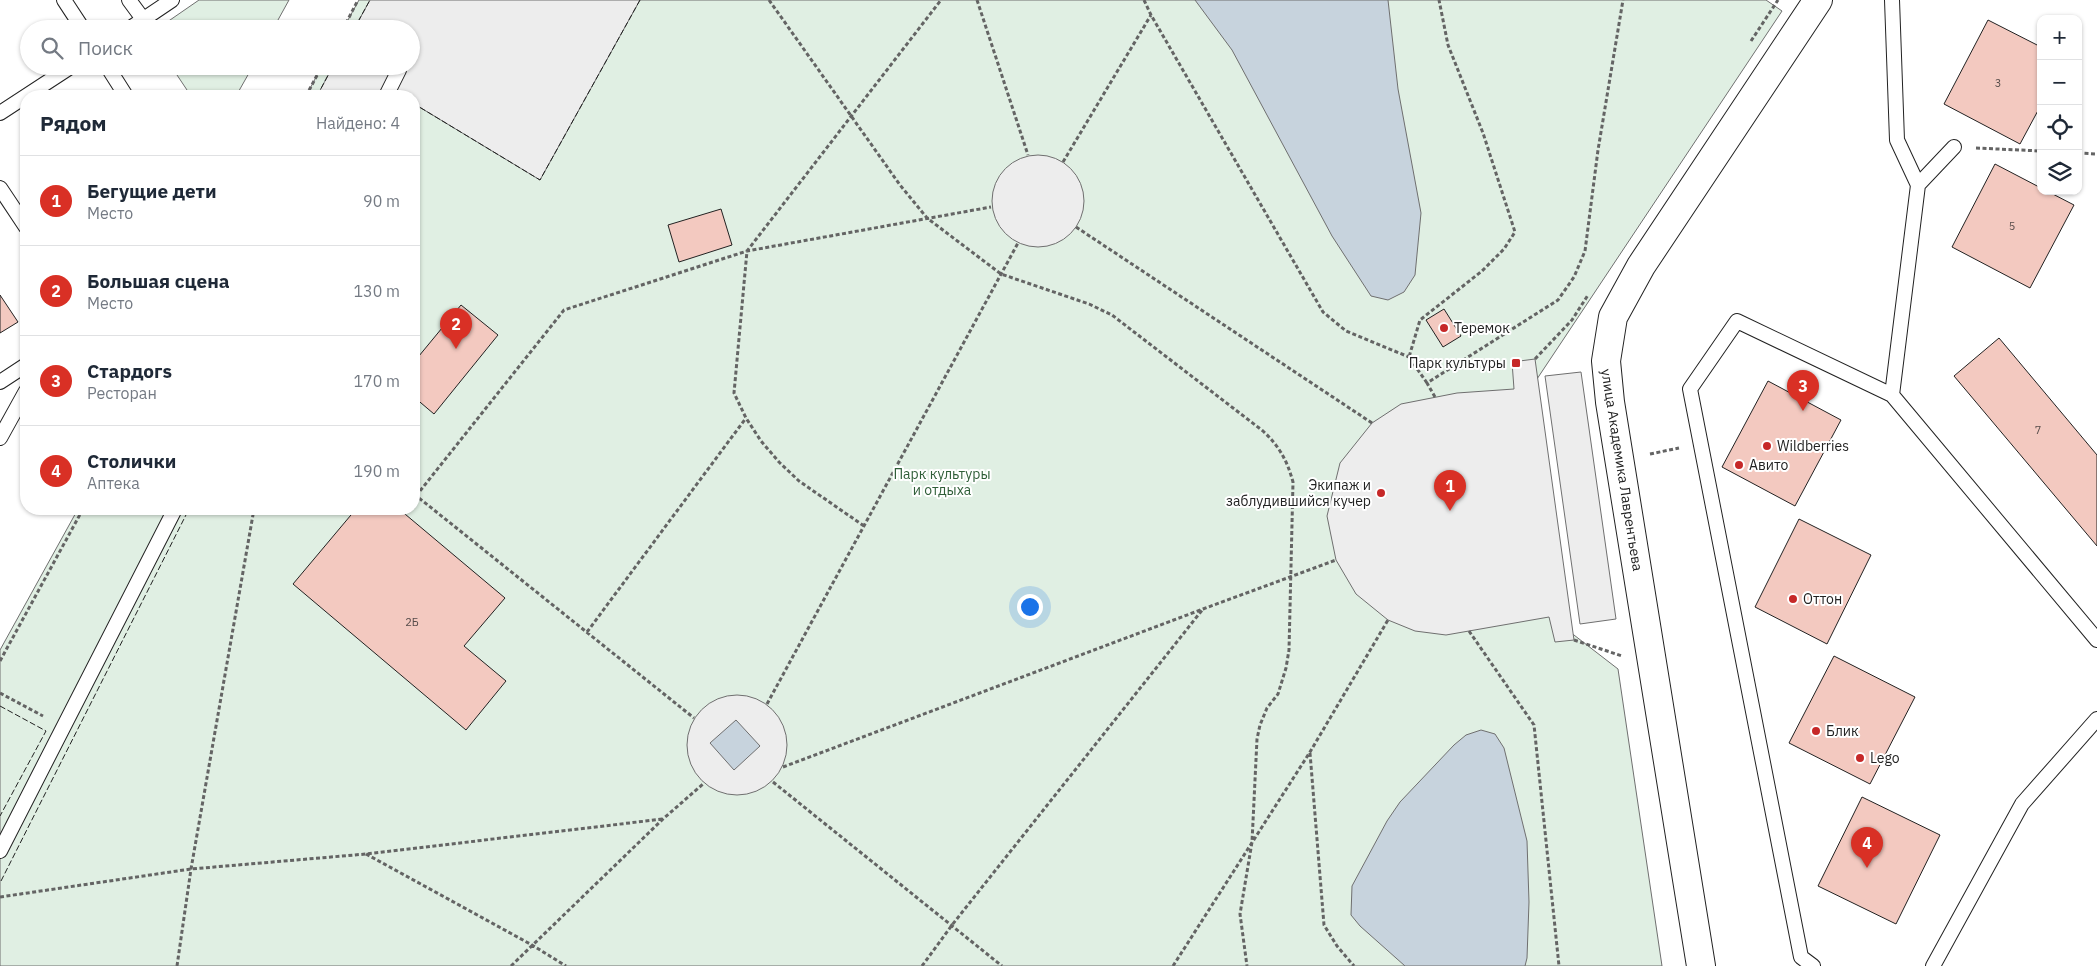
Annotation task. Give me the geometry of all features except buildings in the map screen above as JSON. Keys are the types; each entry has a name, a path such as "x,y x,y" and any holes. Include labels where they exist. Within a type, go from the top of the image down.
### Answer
{"street":[{"name":"улица Академика Лаврентьева","path":"1701,966 1610,402 1606,361 1613,317 1640,266 1818,0"}],"lane":[{"path":"64,0 77,20"},
{"path":"129,0 143,20 172,0"},
{"path":"1892,0 1897,140 1918,186 1892,396"},
{"path":"35,90 58,75"},
{"path":"113,75 122,90"},
{"path":"389,90 396,75"},
{"path":"0,113 20,100"},
{"path":"1918,186 1954,147"},
{"path":"0,188 20,218"},
{"path":"1813,966 1801,957 1690,389 1737,321 1892,396 2097,640"},
{"path":"0,382 20,369"},
{"path":"0,438 20,402"},
{"path":"0,851 172,515"},
{"path":"1933,966 2022,804 2097,719"}],"path":[{"path":"348,20 358,0"},
{"path":"769,0 900,185 927,218 1001,274 1089,304 1112,314 1274,441 1289,467 1292,482 1289,641 1286,668 1278,694 1267,708 1260,724 1258,738 1252,842 1240,914 1247,966"},
{"path":"864,526 799,481 786,468 761,441 746,418 734,393 747,251 941,0"},
{"path":"977,0 1028,156"},
{"path":"1144,0 1323,312 1346,331 1409,357 1435,397"},
{"path":"1409,357 1420,320 1482,271 1504,249 1515,232 1483,132 1448,45 1439,0"},
{"path":"1427,384 1558,300 1574,276 1586,251 1598,150 1623,0"},
{"path":"1062,162 1151,15"},
{"path":"309,90 317,75"},
{"path":"1954,147 2037,151"},
{"path":"2082,153 2097,154"},
{"path":"420,489 564,310 747,251 991,207"},
{"path":"1076,227 1372,423"},
{"path":"767,704 1018,243"},
{"path":"587,632 746,418"},
{"path":"1650,454 1701,444"},
{"path":"420,499 694,718"},
{"path":"0,661 80,515"},
{"path":"177,966 191,869 253,515"},
{"path":"783,767 1336,560"},
{"path":"922,966 952,925 1203,609"},
{"path":"1173,966 1310,752 1388,620"},
{"path":"1469,631 1534,725 1559,966"},
{"path":"1574,640 1622,656 1623,666"},
{"path":"0,693 63,727"},
{"path":"1310,752 1324,926 1337,946 1354,966"},
{"path":"773,782 1002,966"},
{"path":"511,966 663,820 704,784"},
{"path":"0,897 191,869 366,854 663,820"},
{"path":"366,854 532,945 566,966"}],"green space":[{"path":"199,0 289,0 278,20 170,20"},
{"name":"Парк культуры и отдыха","path":"359,0 1766,0 1782,11 1525,397 1561,625 1618,669 1662,966 0,966 0,650 75,515 420,515 420,90 309,90 317,75 420,75 420,20 348,20"},
{"path":"177,75 248,75 239,90 187,90"}],"shaded area":[{"path":"370,0 640,0 540,180 420,107 420,90 320,90 328,75 420,75 420,20 359,20"},
{"path":"1195,0 1388,0 1398,89 1421,213 1415,275 1404,292 1388,300 1371,296 1332,236 1232,50"},
{"path":"1038,155 1055,159 1070,169 1080,184 1084,201 1080,218 1070,233 1055,243 1038,247 1021,243 1006,233 996,218 992,201 996,184 1006,169 1021,159"},
{"path":"1535,359 1574,640 1555,642 1549,617 1446,635 1415,631 1388,620 1356,594 1336,560 1327,516 1340,463 1372,423 1401,404 1457,393 1514,389 1512,362"},
{"path":"1581,372 1616,619 1580,624 1545,376"},
{"path":"737,695 756,698 773,709 784,726 787,745 784,764 773,781 756,792 737,795 718,792 701,781 690,764 687,745 690,726 701,709 718,698"},
{"path":"736,720 760,746 734,770 710,743"},
{"path":"1481,730 1495,734 1504,748 1527,841 1529,902 1525,966 1405,966 1360,926 1351,915 1352,886 1387,821 1400,802 1454,745 1466,735"}],"fence":[{"path":"359,20 370,0"},
{"path":"420,107 540,180 640,0"},
{"path":"320,90 328,75"},
{"path":"1,881 186,515"},
{"path":"0,706 46,731 0,816"}],"place":[{"name":"Теремок","path":"1444,328"},
{"name":"Большая сцена","path":"456,349"},
{"name":"Парк культуры","path":"1516,363"},
{"name":"Стардогs","path":"1803,411"},
{"name":"Wildberries","path":"1767,446"},
{"name":"Авито","path":"1739,465"},
{"name":"Экипаж и заблудившийся кучер","path":"1381,493"},
{"name":"Бегущие дети","path":"1450,511"},
{"name":"Оттон","path":"1793,599"},
{"name":"Блик","path":"1816,731"},
{"name":"Lego","path":"1860,758"},
{"name":"Столички","path":"1867,868"}]}
